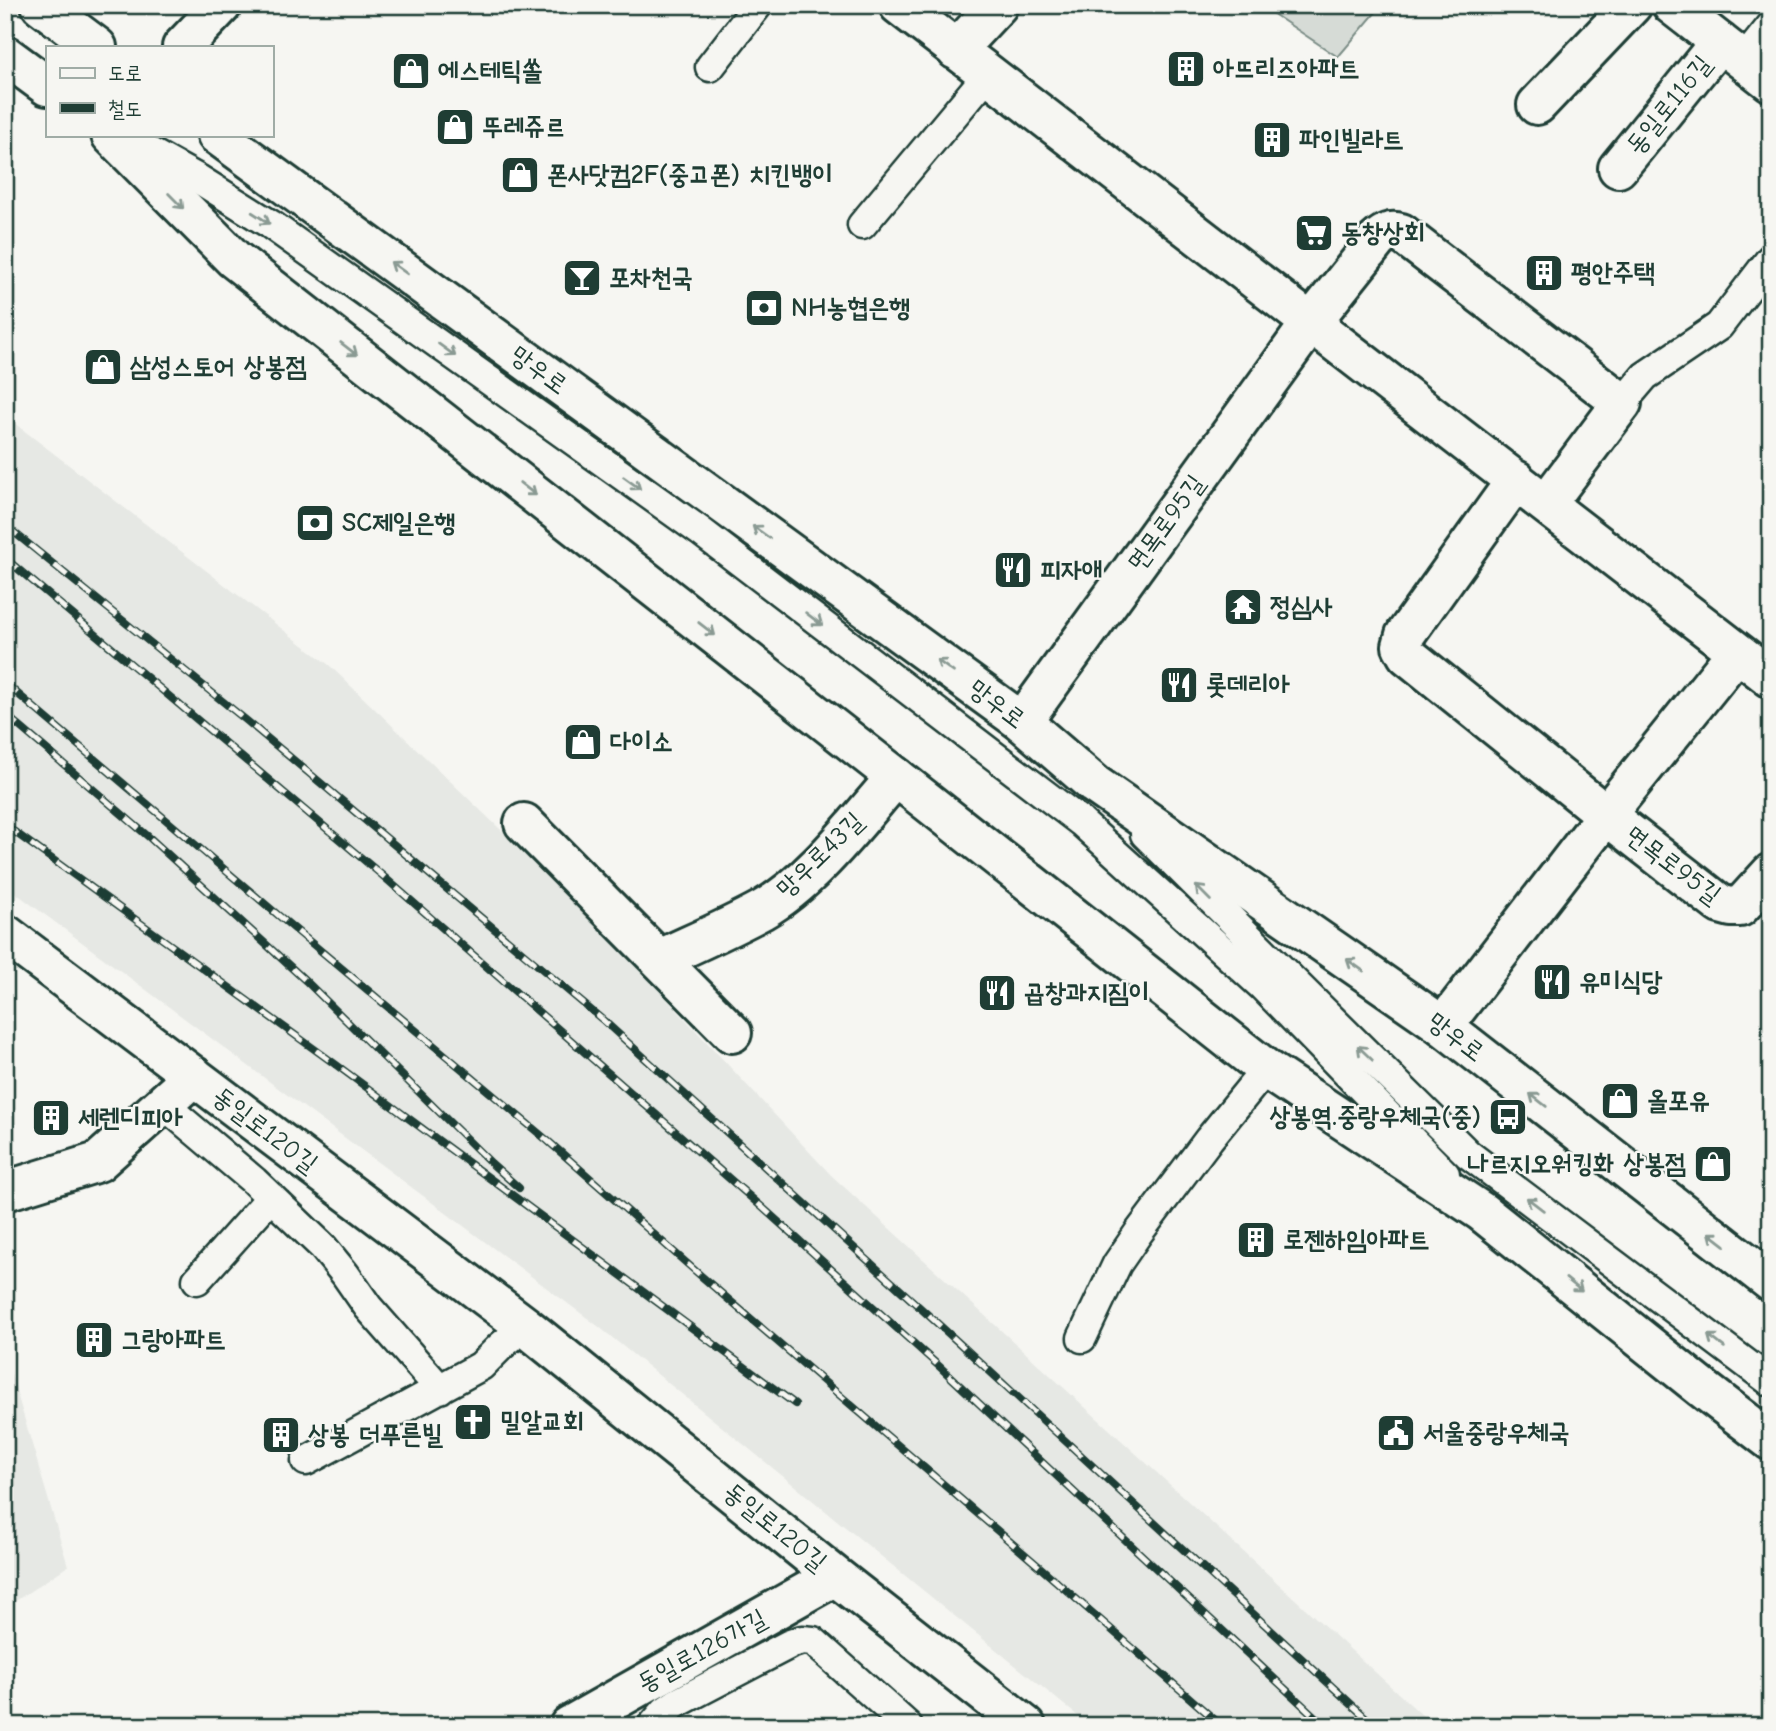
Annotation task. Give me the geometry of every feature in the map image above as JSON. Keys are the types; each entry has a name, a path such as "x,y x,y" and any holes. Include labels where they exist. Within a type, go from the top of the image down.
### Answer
{"street":[{"path":"41,5 96,46"},
{"path":"183,46 222,5"},
{"path":"899,5 1771,678"},
{"path":"956,50 998,5"},
{"path":"1537,105 1632,5"},
{"name":"동일로116길","path":"1618,168 1745,62 1672,5"},
{"path":"5,55 46,85"},
{"path":"112,136 234,259 1266,1069 1482,1212 1771,1440"},
{"name":"망우로","path":"218,136 1022,722 1094,784 1443,1026 1769,1276"},
{"name":"면목로95길","path":"1022,722 1310,324 1384,234 1392,231 1401,233 1622,403"},
{"path":"1546,504 1622,403"},
{"name":"면목로95길","path":"1516,480 1405,635 1402,646 1408,655 1720,904 1740,906 1771,873"},
{"name":"면목로95길","path":"1443,1026 1606,815 1737,652"},
{"name":"망우로43길","path":"660,959 764,909 798,883 824,859 896,777"},
{"path":"524,823 732,1033"},
{"name":"동일로120길","path":"5,934 525,1326 835,1576 1027,1726"},
{"path":"5,1191 98,1163 194,1076"},
{"name":"동일로126가길","path":"569,1726 835,1576"}],"lane":[{"path":"710,67 758,5"},
{"path":"1745,62 1771,26"},
{"path":"862,225 988,74"},
{"path":"120,136 201,180 293,240 699,531 1081,822 1263,987 1482,1212"},
{"path":"1622,403 1646,376 1719,326 1771,258"},
{"path":"1094,784 1468,1154 1771,1382"},
{"path":"1082,1338 1117,1264 1209,1139 1266,1069"},
{"name":"동일로120길","path":"163,1104 271,1197 323,1247 368,1307 440,1389"},
{"path":"197,1280 271,1197"},
{"path":"306,1461 440,1389 472,1360 501,1346 525,1326"},
{"path":"652,1726 665,1711 677,1703 802,1640 813,1641 908,1726"}],"shaded area":[{"path":"1260,5 1382,5 1338,57"},
{"path":"5,416 329,665 572,898 831,1175 1434,1726 1090,1726 598,1326 5,885"},
{"path":"5,1353 68,1566 5,1608"}],"railway":[{"path":"5,525 247,721 604,1021 1375,1726"},
{"path":"5,558 383,876 763,1208 940,1367 1325,1726"},
{"path":"5,683 548,1141 1222,1726"},
{"path":"5,714 150,838 306,981 519,1188"},
{"path":"5,825 335,1064 795,1404"}],"place":[{"name":"아뜨리즈아파트","path":"1186,69"},
{"name":"에스테틱쏠","path":"411,71"},
{"name":"뚜레쥬르","path":"455,127"},
{"name":"파인빌라트","path":"1272,140"},
{"name":"폰사닷컴2F(중고폰) 치킨뱅이","path":"520,175"},
{"name":"동창상회","path":"1314,233"},
{"name":"평안주택","path":"1544,273"},
{"name":"포차천국","path":"582,278"},
{"name":"NH농협은행","path":"764,308"},
{"name":"삼성스토어 상봉점","path":"103,367"},
{"name":"SC제일은행","path":"315,523"},
{"name":"피자애","path":"1013,570"},
{"name":"정심사","path":"1243,607"},
{"name":"롯데리아","path":"1179,685"},
{"name":"다이소","path":"583,742"},
{"name":"유미식당","path":"1552,982"},
{"name":"곱창과지짐이","path":"997,993"},
{"name":"올포유","path":"1620,1101"},
{"name":"상봉역.중랑우체국(중)","path":"1508,1117"},
{"name":"세렌디피아","path":"51,1118"},
{"name":"나르지오워킹화 상봉점","path":"1713,1164"},
{"name":"로젠하임아파트","path":"1256,1240"},
{"name":"그랑아파트","path":"94,1340"},
{"name":"밀알교회","path":"473,1422"},
{"name":"서울중랑우체국","path":"1396,1433"},
{"name":"상봉 더푸른빌","path":"281,1435"}]}
